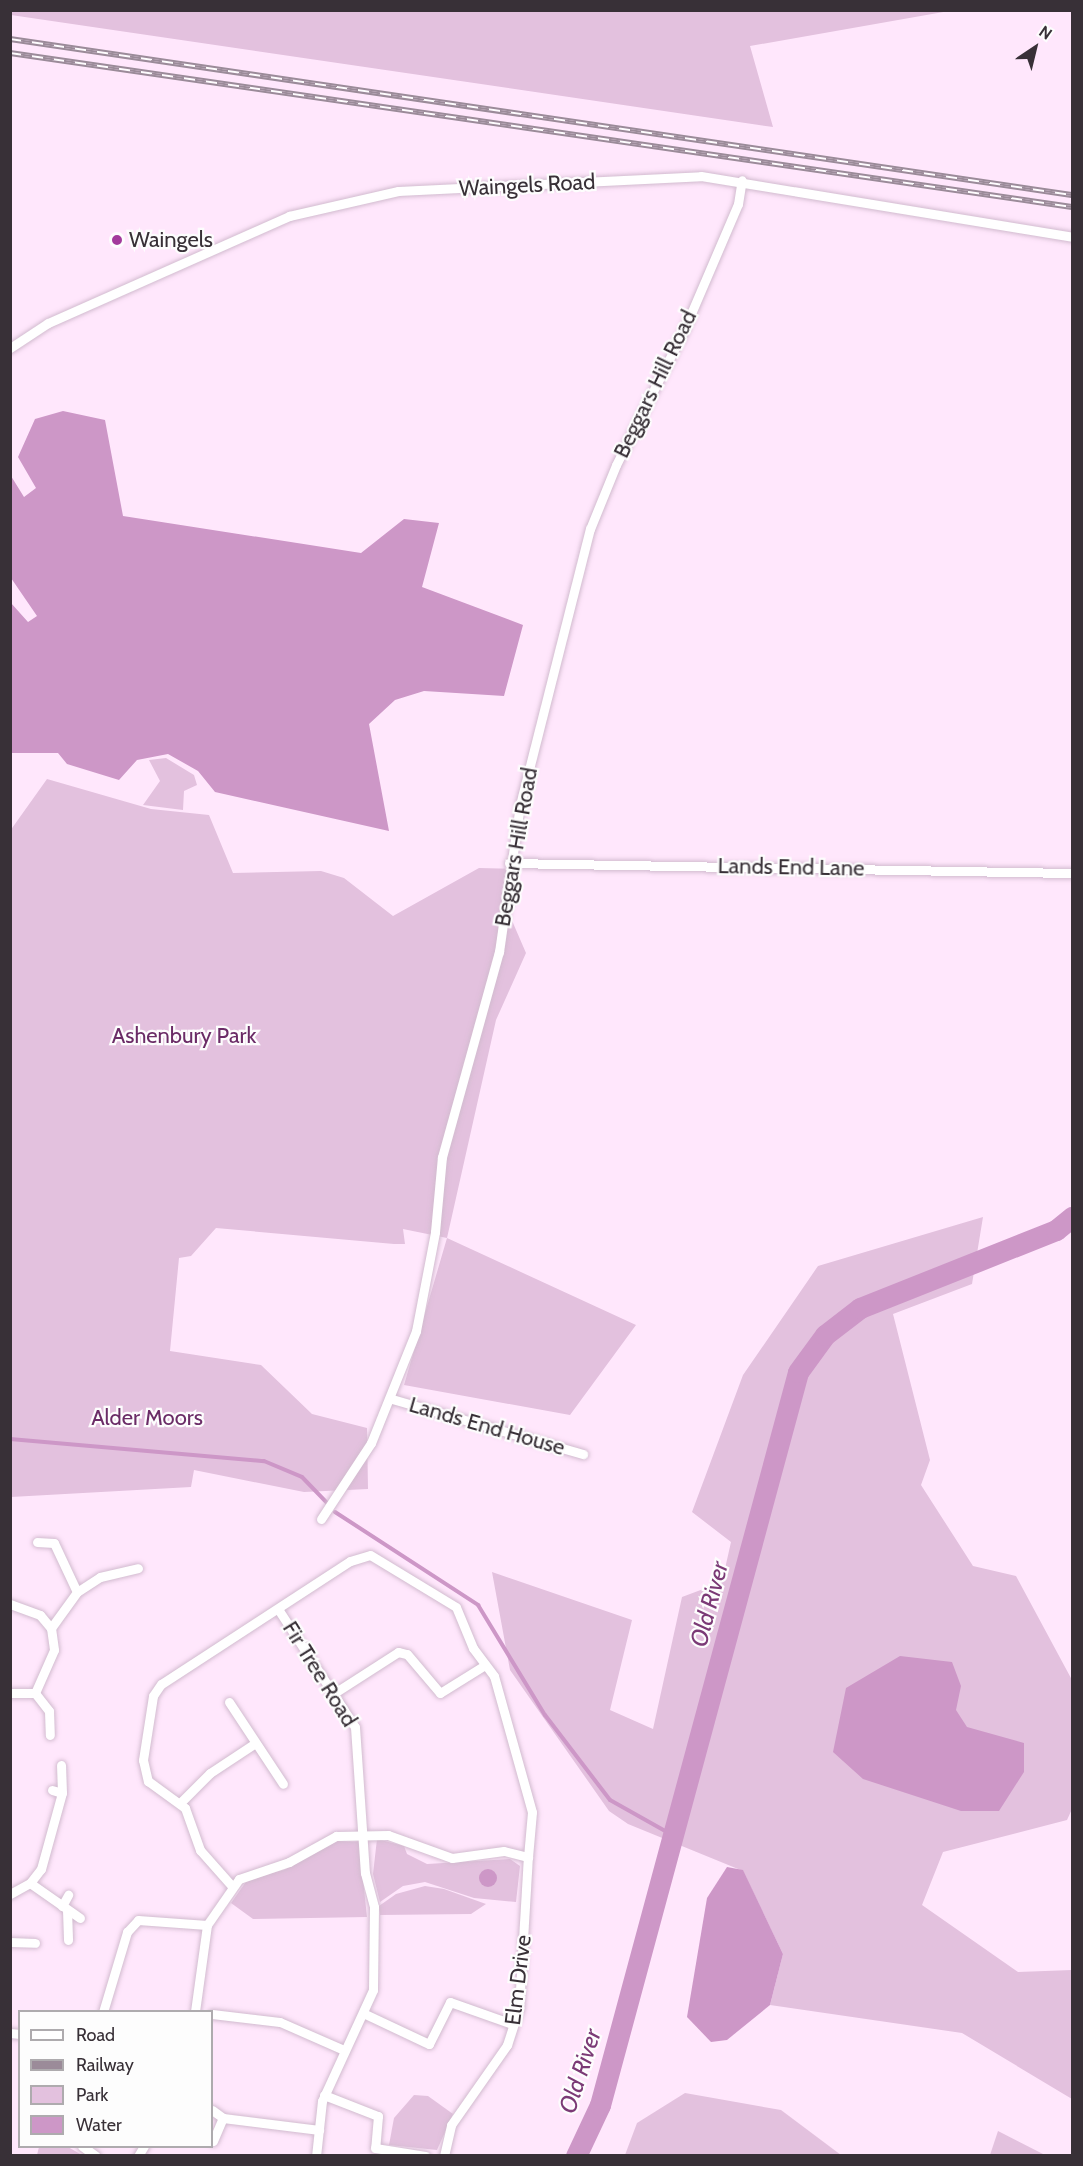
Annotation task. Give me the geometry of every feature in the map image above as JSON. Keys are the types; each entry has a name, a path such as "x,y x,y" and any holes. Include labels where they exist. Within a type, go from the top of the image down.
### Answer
{"street":[{"name":"Waingels Road","path":"10,348 48,322 289,216 398,191 701,176 742,180 1072,237"},
{"name":"Beggars Hill Road","path":"321,1519 352,1478 392,1399 416,1331 435,1232 442,1157 499,952 509,863 545,696 590,529 616,465 693,309 738,204 742,180"},
{"name":"Lands End Lane","path":"509,863 1072,873"},
{"name":"Lands End House","path":"392,1399 583,1454"},
{"path":"37,1542 54,1543 77,1592"},
{"name":"Fir Tree Road","path":"363,2013 374,1984 374,1907 364,1833 358,1739 336,1692 278,1609 350,1561 370,1555 456,1607 499,1688 531,1806 528,1857"},
{"path":"51,1628 77,1592 100,1577 138,1568"},
{"path":"10,1604 40,1615 51,1628 54,1650 35,1693"},
{"path":"232,1886 200,1850 180,1803 152,1786 144,1768 153,1696 161,1684 278,1609"},
{"path":"336,1692 398,1652 407,1654 440,1693 486,1665"},
{"path":"10,1693 35,1693"},
{"path":"35,1693 49,1711 50,1735"},
{"path":"229,1702 254,1744 283,1784"},
{"path":"180,1803 210,1773 254,1744"},
{"path":"10,1894 30,1883 44,1860 56,1816 61,1765"},
{"path":"56,1816 66,1823"},
{"path":"195,2010 207,1925 232,1886 248,1874 289,1862 327,1838 364,1833 388,1835 452,1858 504,1851 528,1857"},
{"name":"Elm Drive","path":"444,2156 451,2124 507,2045 519,2007 528,1857"},
{"path":"30,1883 80,1918"},
{"path":"68,1895 64,1908 68,1940"},
{"path":"104,2010 134,1922 207,1925"},
{"path":"10,1942 35,1943"},
{"path":"316,2156 324,2096 363,2013 429,2044 450,2002 512,2024"},
{"path":"213,2014 279,2022 344,2050"},
{"path":"324,2096 378,2116 375,2148 425,2156"},
{"path":"213,2111 223,2118 319,2130"},
{"path":"213,2141 223,2118"}],"green space":[{"path":"10,11 949,11 750,46 773,127 11,15"},
{"path":"166,758 194,775 197,785 184,791 183,810 143,805 160,781 149,760"},
{"name":"Ashenbury Park","path":"47,779 151,809 209,815 233,873 321,871 344,878 393,916 479,868 515,869 510,916 526,953 496,1020 447,1238 403,1229 405,1244 394,1244 216,1228 191,1256 179,1258 170,1351 261,1365 312,1414 367,1428 368,1489 304,1492 194,1470 191,1487 11,1497 10,831"},
{"path":"983,1217 972,1284 893,1314 930,1460 921,1485 973,1566 1016,1576 1072,1680 1072,1809 1067,1820 943,1852 922,1905 1018,1972 1072,1970 1072,2099 962,2033 770,2005 783,1954 743,1871 628,1824 609,1811 510,1670 492,1572 632,1620 610,1710 653,1729 682,1597 722,1582 731,1542 692,1512 743,1375 818,1266"},
{"path":"447,1238 636,1325 570,1415 404,1385"},
{"path":"377,1839 404,1846 407,1854 427,1864 510,1859 520,1866 516,1902 474,1898 425,1882 403,1886 380,1902 373,1874"},
{"path":"336,1841 359,1842 367,1917 253,1919 231,1903 248,1879 284,1870"},
{"path":"425,1886 444,1889 486,1904 471,1914 380,1915 379,1906 396,1894"},
{"path":"685,2093 781,2110 841,2155 625,2155 637,2123"},
{"path":"414,2095 428,2096 453,2114 437,2150 389,2145 394,2118"},
{"path":"998,2131 1045,2155 990,2155"},
{"path":"39,2148 70,2148 82,2155 37,2155"}],"water":[{"path":"63,411 105,420 123,516 361,553 404,519 439,523 422,587 523,625 504,696 424,691 395,700 369,724 389,831 215,792 198,771 168,754 137,760 119,780 67,764 58,753 11,753 11,603 28,622 37,616 11,578 11,476 24,497 36,488 18,457 35,419"},
{"path":"900,1656 952,1662 961,1686 956,1710 967,1727 1024,1743 1024,1772 999,1811 961,1811 863,1779 833,1752 846,1688"},
{"path":"727,1867 743,1870 783,1954 770,2005 727,2040 711,2042 687,2017 707,1898"},
{"path":"488,1869 494,1872 497,1878 494,1884 488,1887 482,1884 479,1878 482,1872"}],"waterway":[{"name":"Old River","path":"576,2156 600,2105 798,1372 825,1335 860,1308 1056,1230 1072,1217"},
{"path":"10,1439 264,1461 302,1477 327,1503"},
{"path":"335,1512 478,1605 545,1715 610,1800 672,1835"}],"railway":[{"path":"10,39 1072,195"},
{"path":"10,53 1072,207"}],"place":[{"name":"Waingels","path":"117,240"}],"park label":[{"name":"Alder Moors","path":"147,1418"}]}
